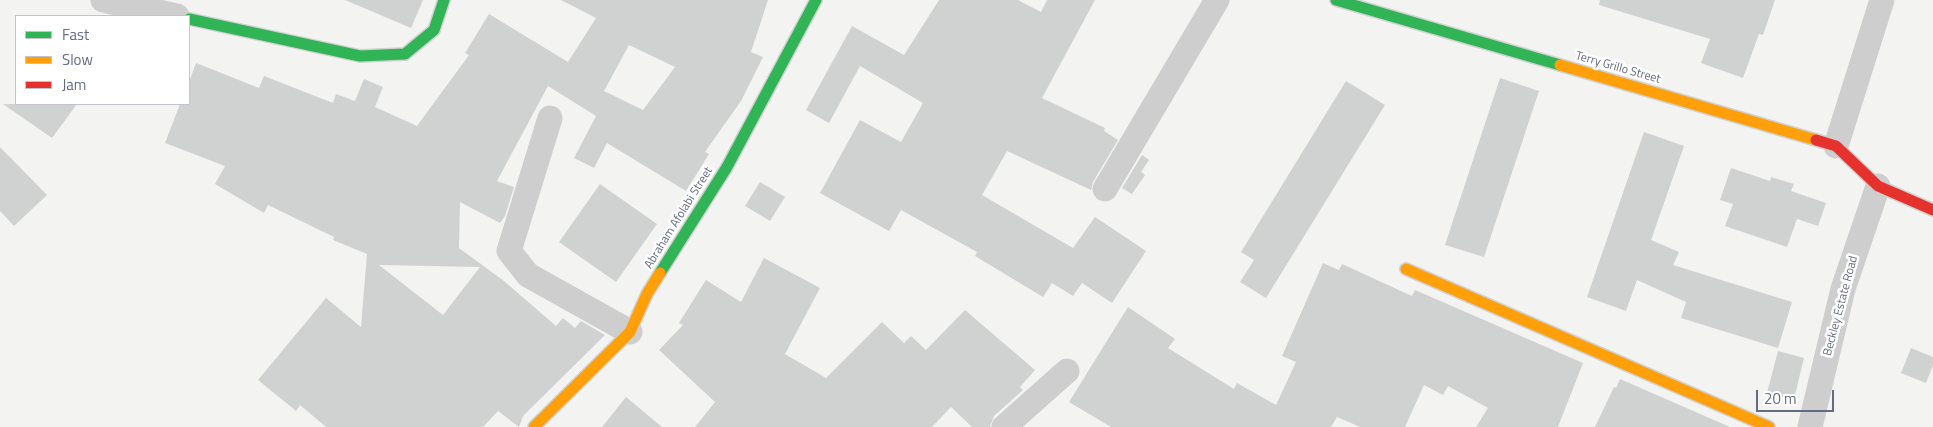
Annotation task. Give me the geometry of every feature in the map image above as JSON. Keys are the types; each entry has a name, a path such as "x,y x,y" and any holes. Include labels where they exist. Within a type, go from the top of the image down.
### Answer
{"street":[{"path":"103,0 172,15"},
{"path":"190,19 360,56 405,54 434,30 444,0"},
{"name":"Abraham Afolabi Street","path":"534,427 630,332 647,294 727,167 816,0"},
{"path":"1105,189 1217,0"},
{"name":"Terry Grillo Street","path":"1336,0 1836,146 1878,186"},
{"path":"1836,146 1882,0"},
{"path":"550,118 509,251 528,275 630,332"},
{"path":"1878,186 1933,210"},
{"name":"Beckley Estate Road","path":"1810,427 1843,289 1878,186"},
{"path":"1406,269 1769,427"},
{"path":"1004,427 1067,370"}],"building":[{"path":"345,0 423,0 411,28"},
{"path":"561,0 768,0 751,52 763,57 741,101 705,152 709,154 686,191 607,143 594,168 574,158 596,116 548,86 497,181 514,187 505,216 500,223 460,202 459,248 504,281 556,326 563,318 575,328 581,321 605,335 523,416 519,427 498,411 483,427 326,427 300,405 296,411 258,380 326,298 361,327 367,254 333,240 334,237 268,205 264,213 215,184 225,166 165,143 180,105 190,105 190,79 196,63 259,88 264,76 333,103 336,94 355,101 364,79 383,87 375,107 417,126 469,55 465,53 489,14 568,62 596,18","holes":["629,45 675,67 643,110 604,91","379,265 480,267 443,315"]},
{"path":"939,0 1018,0 1041,12 1047,0 1095,0 1042,98 1105,128 1104,131 1118,140 1093,182 1091,190 1007,151 982,195 1073,248 1095,217 1146,251 1112,303 1082,283 1073,296 1052,283 1043,297 975,256 977,252 901,210 889,231 820,193 860,120 901,142 923,103 860,66 829,123 806,110 852,26 904,55"},
{"path":"1600,0 1775,0 1763,35 1759,34 1743,78 1701,63 1710,39 1599,5"},
{"path":"1500,78 1539,91 1484,257 1445,245"},
{"path":"1346,81 1385,105 1266,298 1240,282 1254,260 1241,252"},
{"path":"3,104 76,105 52,138"},
{"path":"1644,132 1684,146 1651,240 1679,252 1673,265 1792,302 1778,348 1681,318 1686,302 1637,280 1626,311 1587,297"},
{"path":"0,147 47,195 14,226 0,211"},
{"path":"1142,155 1149,160 1141,172 1145,175 1132,194 1122,188"},
{"path":"1731,168 1770,181 1771,177 1794,184 1791,191 1826,203 1818,226 1797,219 1787,247 1725,226 1733,204 1720,200"},
{"path":"760,182 785,197 770,221 745,206"},
{"path":"600,184 657,224 616,282 559,242"},
{"path":"764,258 820,288 785,354 826,378 882,322 904,343 911,336 926,350 965,310 1035,370 1020,387 1023,390 994,416 990,427 972,427 951,407 932,427 695,427 715,402 659,350 683,325 679,323 706,280 741,302"},
{"path":"1323,263 1339,270 1342,264 1412,296 1415,290 1583,363 1558,427 1476,427 1488,408 1448,386 1443,395 1424,385 1405,427 1360,427 1337,417 1331,427 1111,427 1069,402 1128,307 1175,339 1168,348 1234,389 1237,383 1276,405 1296,362 1282,356"},
{"path":"1911,348 1933,357 1933,365 1926,383 1901,373"},
{"path":"1778,351 1804,358 1794,399 1767,393"},
{"path":"1620,379 1730,427 1595,427 1614,387 1616,388"},
{"path":"626,397 662,427 602,427"}],"traffic: fast":[{"path":"190,19 360,56 405,54 434,30 444,0"},
{"path":"660,273 727,167 816,0"},
{"path":"1336,0 1560,65"}],"traffic: slow":[{"path":"1560,65 1816,140"},
{"path":"1406,269 1769,427"},
{"path":"534,427 630,332 647,294 660,273"}],"traffic: jam":[{"path":"1816,140 1836,146 1878,186 1933,210"}]}
